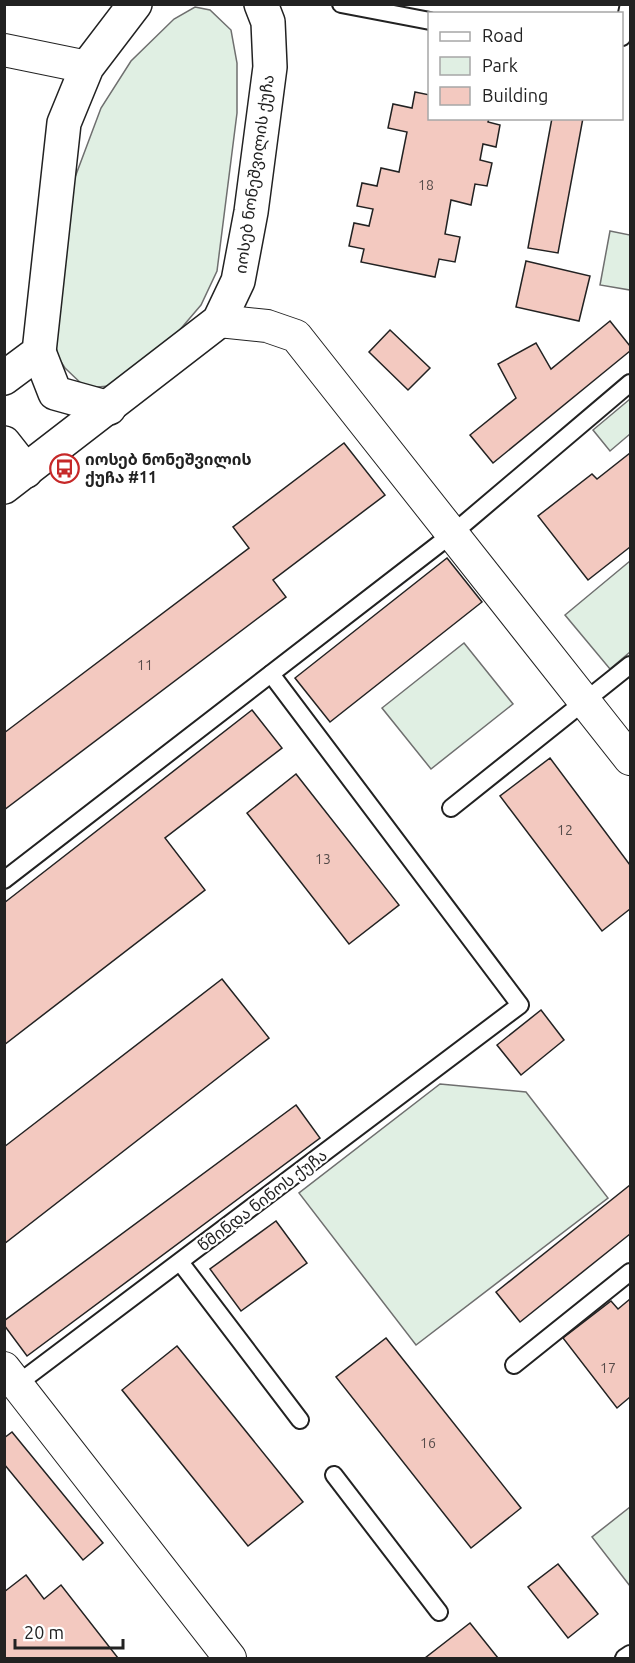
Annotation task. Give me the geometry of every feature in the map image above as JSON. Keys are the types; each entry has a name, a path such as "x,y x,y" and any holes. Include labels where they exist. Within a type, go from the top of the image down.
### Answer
{"street":[{"path":"109,408 55,393 39,352 64,123 87,67 135,4"},
{"name":"იოსებ ნონეშვილის ქუჩა","path":"15,479 219,321 238,281 251,212 270,67 268,22 261,4"},
{"path":"4,50 87,67"},
{"path":"219,321 267,326 296,336 630,759"},
{"path":"4,378 39,352"},
{"path":"4,443 15,479"},
{"path":"9,1382 230,1659"}],"lane":[{"path":"341,4 428,21"},
{"path":"623,30 629,4"},
{"path":"4,880 452,534 630,383"},
{"path":"452,808 630,665"},
{"name":"წმინდა ნინოს ქუჩა","path":"9,1382 180,1262 520,1005 271,674"},
{"path":"180,1262 300,1420"},
{"path":"514,1365 630,1272"},
{"path":"334,1475 440,1612"},
{"path":"624,1659 630,1654"}],"green space":[{"path":"195,7 210,10 231,30 237,63 237,113 217,271 201,305 172,339 109,386 86,388 65,368 50,345 68,196 101,108 131,61 174,19"},
{"path":"610,231 630,235 630,290 600,285"},
{"path":"630,399 630,434 610,451 593,430"},
{"path":"630,561 630,652 610,669 565,615"},
{"path":"464,643 513,704 431,769 382,708"},
{"path":"440,1084 526,1092 608,1198 416,1345 299,1193"},
{"path":"630,1507 630,1586 592,1537"}],"building":[{"path":"415,92 428,95 428,120 488,120 488,122 500,125 496,147 483,144 480,160 492,163 487,186 475,184 471,205 451,200 445,234 460,237 455,262 439,259 435,277 361,262 364,249 349,246 354,223 369,226 373,209 357,206 362,183 377,186 381,168 399,172 407,132 388,128 393,104 412,108"},
{"path":"552,120 583,120 558,253 528,248"},
{"path":"526,261 590,276 579,321 516,307"},
{"path":"610,321 630,346 630,351 493,463 470,435 516,398 498,364 536,343 551,369"},
{"path":"390,330 430,368 408,390 369,352"},
{"path":"344,443 385,495 273,580 286,597 4,810 4,733 249,548 233,527"},
{"path":"630,453 630,547 588,580 538,516 592,474 597,479"},
{"path":"447,558 482,602 330,722 295,678"},
{"path":"252,710 282,748 165,838 205,890 4,1045 4,903"},
{"path":"550,758 630,865 630,909 602,931 500,796"},
{"path":"296,774 399,905 349,944 247,813"},
{"path":"222,979 269,1038 4,1244 4,1147"},
{"path":"541,1010 564,1040 521,1075 497,1045"},
{"path":"296,1105 320,1138 27,1356 4,1325 4,1321"},
{"path":"630,1185 630,1234 520,1322 496,1292"},
{"path":"276,1221 307,1263 241,1311 210,1269"},
{"path":"630,1299 630,1397 617,1408 563,1338 611,1301 618,1309"},
{"path":"386,1338 521,1508 471,1548 336,1377"},
{"path":"177,1346 303,1502 248,1546 122,1390"},
{"path":"12,1432 103,1543 83,1560 4,1464 4,1438"},
{"path":"558,1564 598,1614 568,1638 528,1587"},
{"path":"26,1575 44,1599 61,1585 118,1658 4,1658 4,1592"},
{"path":"470,1623 498,1658 425,1658"}],"place":[{"name":"იოსებ ნონეშვილის ქუჩა #11","path":"64,468"}]}
